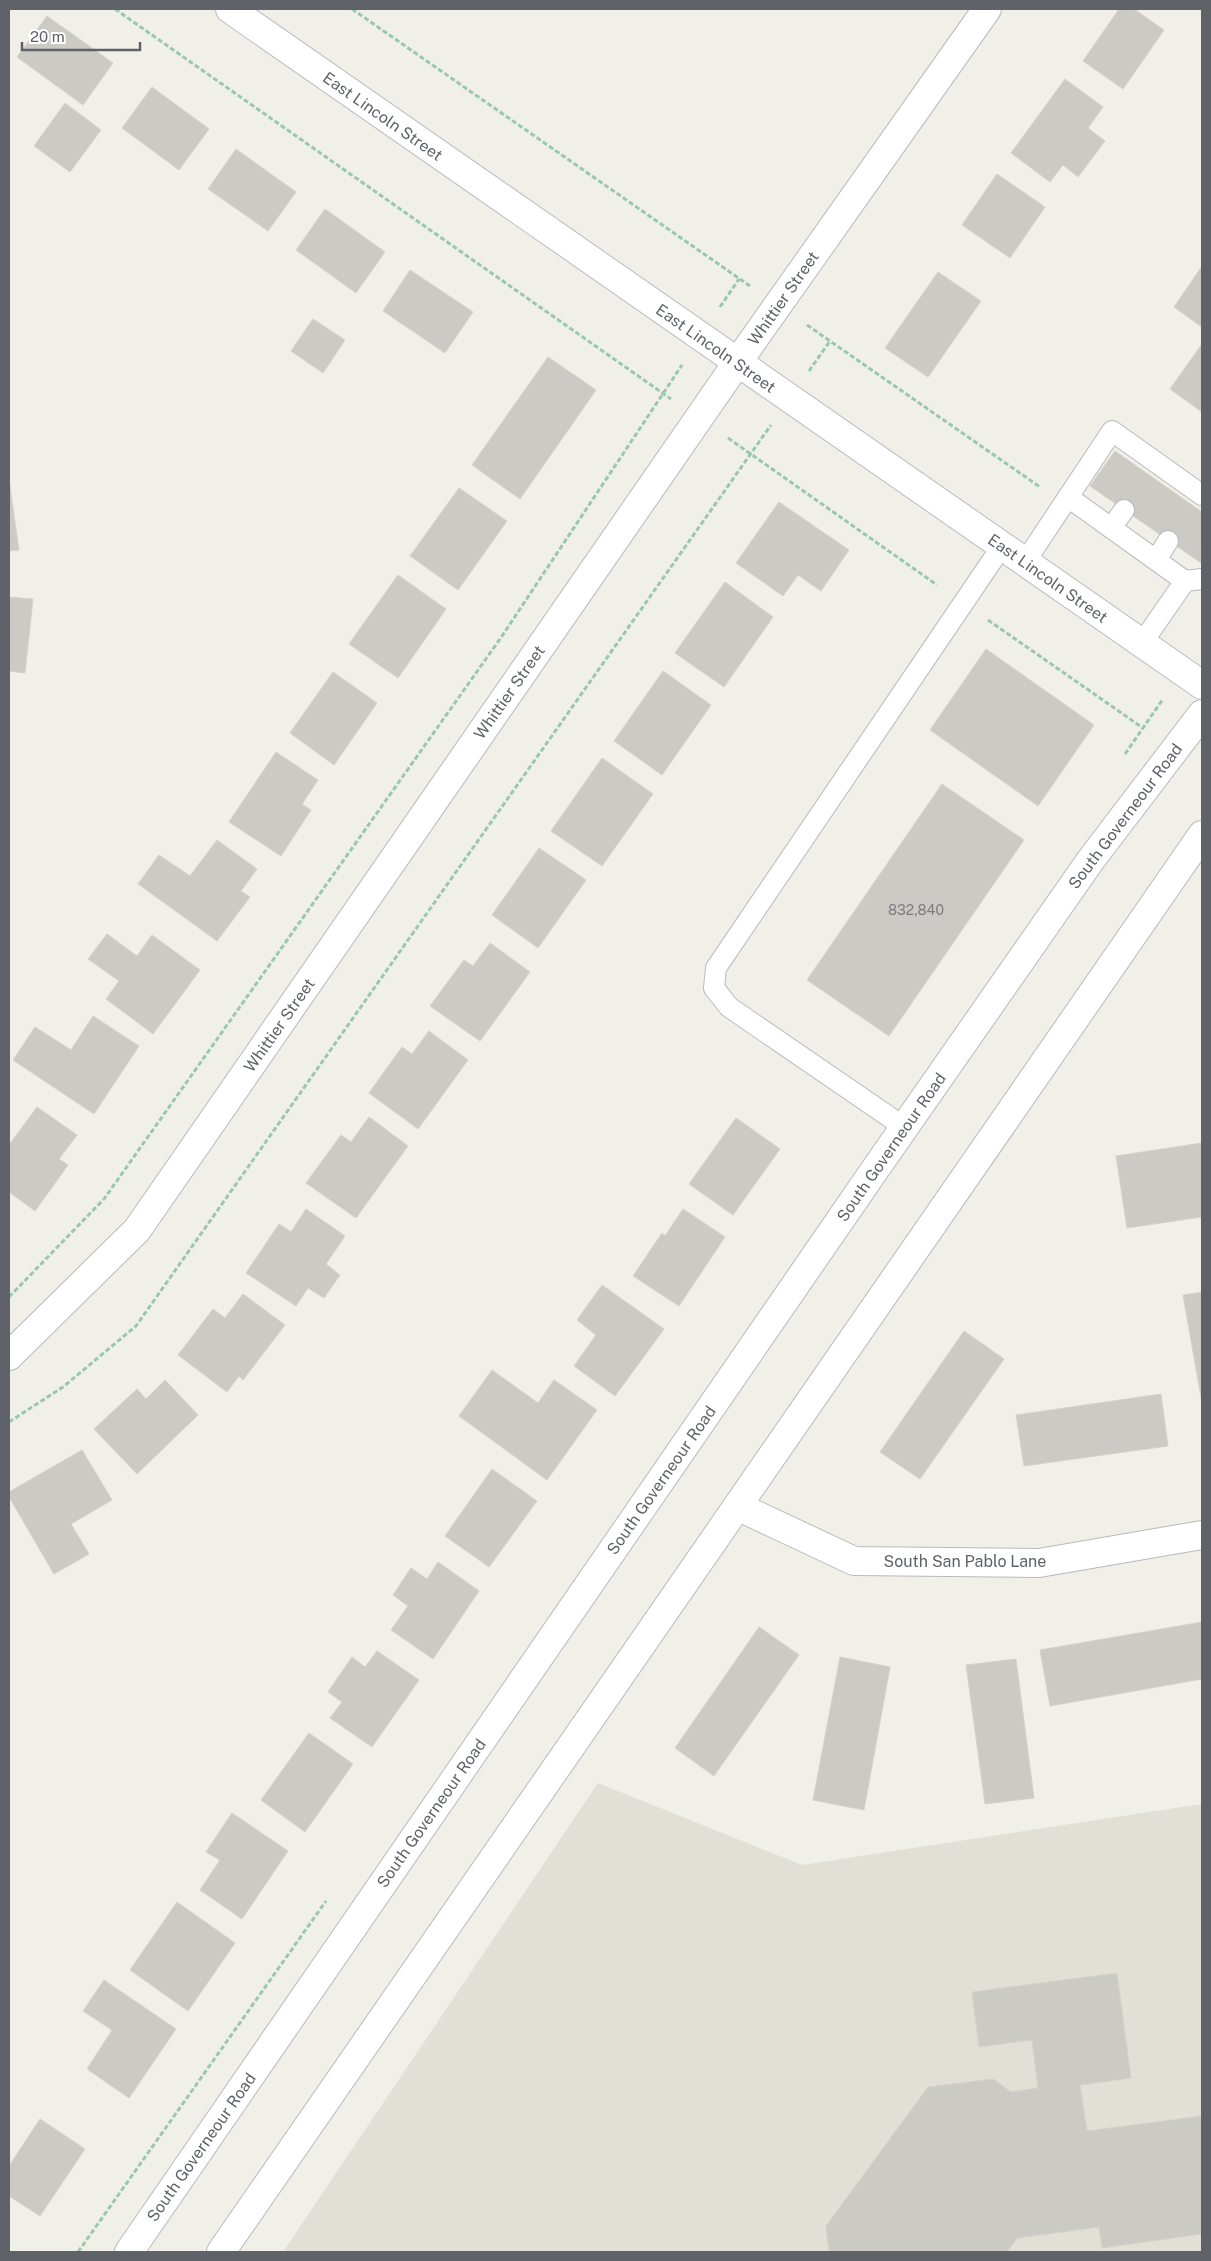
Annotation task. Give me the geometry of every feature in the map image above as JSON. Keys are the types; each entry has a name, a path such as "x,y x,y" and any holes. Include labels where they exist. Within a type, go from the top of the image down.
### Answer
{"street":[{"name":"East Lincoln Street","path":"230,9 1202,685"},
{"name":"Whittier Street","path":"9,1356 137,1230 737,363 988,9"},
{"name":"South Governeour Road","path":"129,2252 904,1127 1090,861 1202,714"},
{"path":"221,2252 739,1507 1202,835"},
{"name":"South San Pablo Lane","path":"739,1507 854,1561 1039,1563 1202,1536"}],"lane":[{"path":"1025,562 1112,431 1152,468 1199,498"},
{"path":"1068,497 1156,560 1194,580 1142,643"},
{"path":"1111,528 1124,510"},
{"path":"1156,560 1168,541"},
{"path":"904,1127 729,1007 714,988 716,968 1002,546"}],"path":[{"path":"115,9 1175,750"},
{"path":"9,1297 104,1199 495,647 740,279"},
{"path":"9,1422 63,1387 136,1326 830,341"}],"shaded area":[{"path":"598,1783 802,1865 1202,1804 1202,2252 283,2252"}],"building":[{"path":"1119,9 1134,9 1164,30 1123,89 1083,61"},
{"path":"47,16 113,63 83,105 17,57"},
{"path":"1065,79 1103,107 1088,128 1105,141 1078,177 1063,165 1050,182 1011,153"},
{"path":"152,87 209,129 179,170 122,128"},
{"path":"65,103 101,130 70,172 34,146"},
{"path":"236,149 296,192 268,231 208,189"},
{"path":"997,174 1045,207 1010,258 962,225"},
{"path":"325,209 385,252 356,293 296,250"},
{"path":"1202,266 1202,327 1174,307"},
{"path":"410,270 473,312 445,353 383,311"},
{"path":"938,272 981,301 928,377 885,348"},
{"path":"313,319 345,340 323,373 291,351"},
{"path":"1202,344 1202,412 1170,389"},
{"path":"548,357 596,390 520,499 472,465"},
{"path":"1115,451 1202,512 1201,563 1090,486"},
{"path":"9,479 19,550 9,551"},
{"path":"459,488 507,521 458,590 410,556"},
{"path":"779,502 849,550 821,591 798,575 783,596 736,563"},
{"path":"398,575 446,609 398,678 349,644"},
{"path":"725,582 773,617 724,687 675,653"},
{"path":"9,597 33,599 25,673 9,671"},
{"path":"986,649 1094,725 1038,806 930,730"},
{"path":"663,671 711,705 662,775 614,741"},
{"path":"333,672 377,703 334,765 290,733"},
{"path":"276,752 318,780 302,804 311,810 281,856 229,822"},
{"path":"602,758 653,794 602,866 551,831"},
{"path":"942,784 1024,840 889,1036 807,980"},
{"path":"217,840 257,869 241,891 250,897 217,941 138,884 159,855 190,876"},
{"path":"539,848 586,880 538,948 492,915"},
{"path":"107,934 137,956 152,935 200,970 153,1034 106,999 119,981 88,959"},
{"path":"490,943 530,972 480,1041 430,1006 464,960 473,966"},
{"path":"93,1016 139,1046 94,1114 13,1060 35,1027 71,1050"},
{"path":"429,1031 468,1060 418,1129 369,1093 402,1047 412,1054"},
{"path":"37,1107 77,1135 59,1159 68,1165 35,1211 9,1192 9,1145"},
{"path":"369,1117 408,1146 356,1218 306,1183 341,1135 351,1142"},
{"path":"736,1118 780,1149 733,1215 689,1184"},
{"path":"1202,1143 1202,1217 1127,1228 1116,1156"},
{"path":"306,1209 345,1236 326,1264 340,1275 324,1298 308,1288 296,1306 246,1273 279,1224 291,1232"},
{"path":"683,1209 725,1237 679,1306 633,1276 662,1233 665,1236"},
{"path":"602,1285 664,1329 615,1396 574,1366 596,1335 577,1320"},
{"path":"1202,1292 1202,1403 1183,1295"},
{"path":"243,1294 285,1325 243,1380 239,1376 227,1392 178,1355 213,1309 225,1318"},
{"path":"964,1331 1004,1359 920,1479 880,1452"},
{"path":"492,1370 538,1403 554,1380 597,1410 547,1480 459,1416"},
{"path":"165,1380 198,1415 137,1474 94,1429 137,1389 146,1399"},
{"path":"1161,1394 1168,1446 1024,1466 1016,1415"},
{"path":"82,1450 112,1500 71,1524 89,1554 54,1574 9,1497 9,1492"},
{"path":"492,1469 537,1501 489,1567 445,1536"},
{"path":"438,1562 479,1591 433,1659 391,1630 408,1606 393,1595 411,1568 427,1579"},
{"path":"1202,1622 1202,1679 1050,1706 1040,1650"},
{"path":"759,1627 799,1655 714,1776 675,1748"},
{"path":"377,1651 419,1680 372,1747 330,1718 342,1702 328,1692 352,1657 365,1667"},
{"path":"840,1657 890,1667 864,1810 813,1800"},
{"path":"1016,1659 1034,1798 985,1804 966,1665"},
{"path":"309,1733 353,1764 305,1832 261,1800"},
{"path":"232,1813 288,1851 242,1919 200,1890 220,1860 206,1852"},
{"path":"177,1902 235,1943 188,2011 130,1970"},
{"path":"1117,1973 1131,2078 1080,2085 1087,2131 1202,2116 1202,2234 1102,2248 1099,2227 1017,2238 1007,2252 829,2252 826,2226 928,2087 993,2079 1011,2092 1038,2088 1032,2040 979,2047 972,1992"},
{"path":"104,1980 176,2029 129,2098 87,2069 112,2030 83,2011"},
{"path":"40,2119 85,2149 40,2216 9,2196 9,2166"}]}
